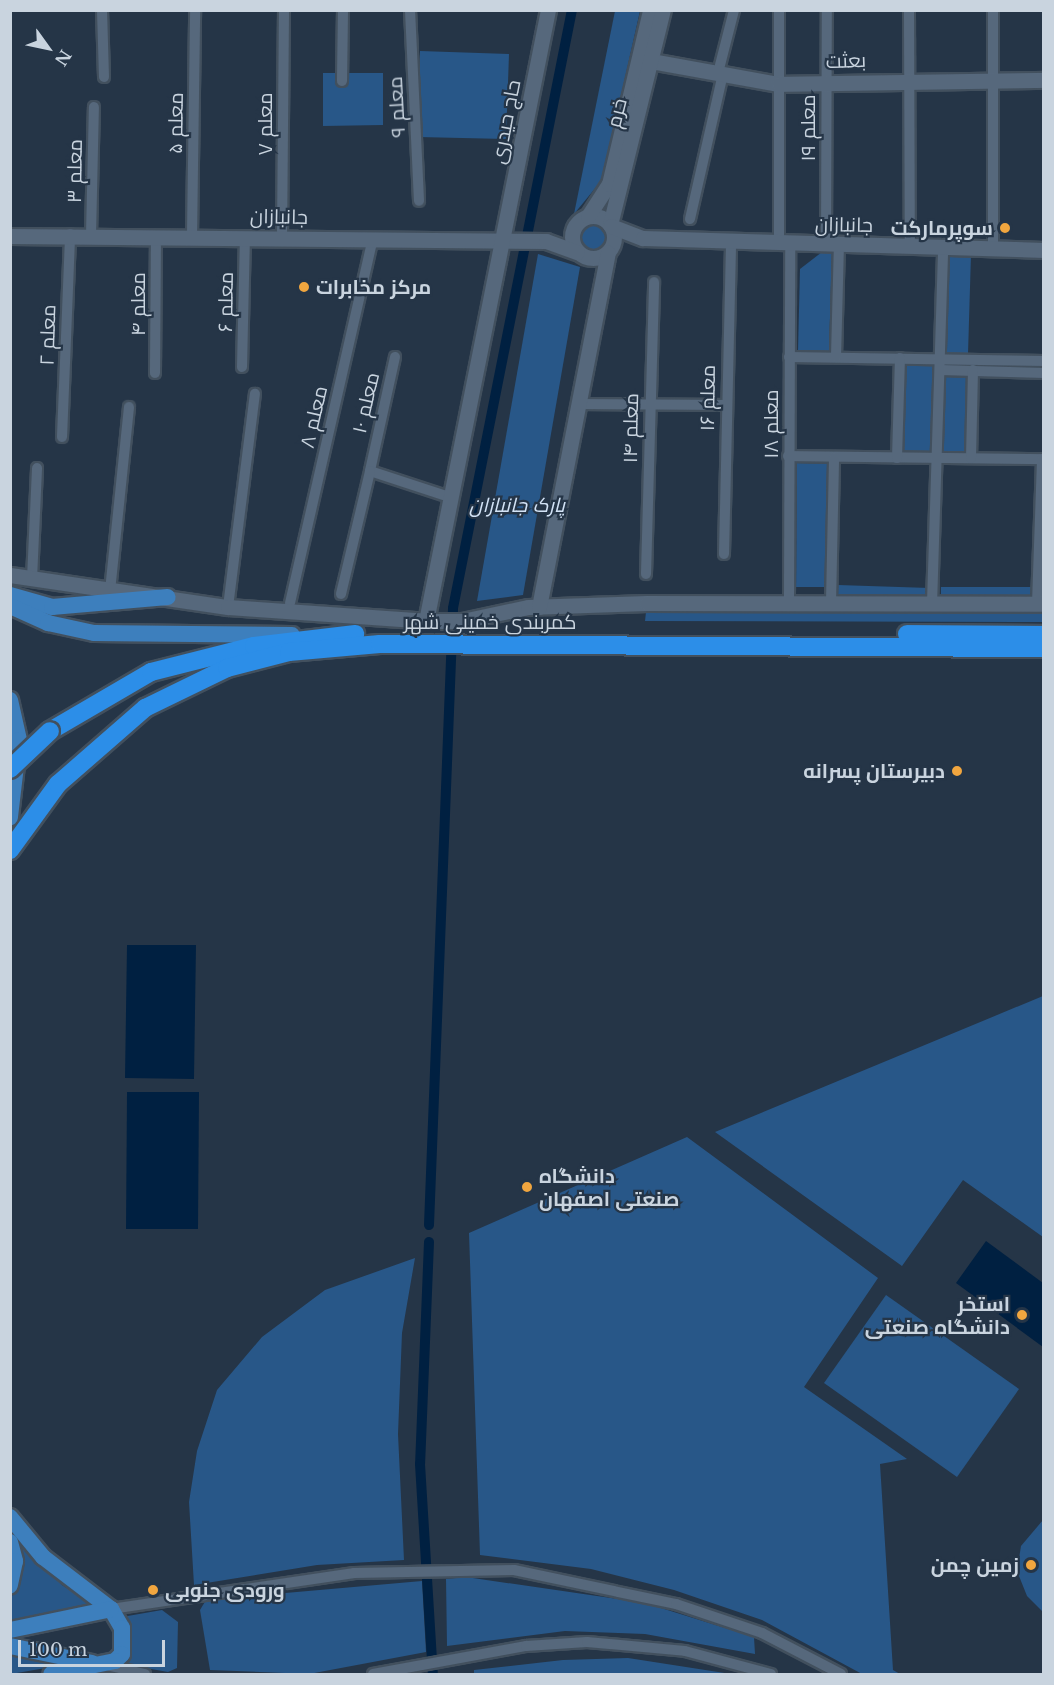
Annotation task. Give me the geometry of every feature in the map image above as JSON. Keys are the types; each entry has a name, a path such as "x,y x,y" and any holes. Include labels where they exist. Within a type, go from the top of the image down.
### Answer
{"highway":[{"name":"کمربندی خمینی شهر","path":"10,850 58,784 94,748 187,685 289,652 434,630"},
{"name":"کمربندی خمینی شهر","path":"10,769 50,731 152,672 317,635 434,630 517,639 1044,648"},
{"name":"کمربندی خمینی شهر","path":"517,639 1044,634"}],"main road":[{"path":"10,595 52,607 168,597"},
{"path":"10,606 48,623 94,633 317,635"},
{"path":"10,700 19,764 10,817"},
{"path":"10,1517 68,1581 119,1617 124,1641 122,1654 106,1665 51,1674"},
{"path":"10,1542 15,1561 10,1585"},
{"path":"10,1630 111,1610"},
{"path":"10,1646 106,1665"}],"street":[{"path":"102,10 104,77"},
{"name":"معلم ۵","path":"192,236 195,10"},
{"name":"معلم ۷","path":"282,238 284,10"},
{"path":"342,81 343,10"},
{"name":"معلم ۹","path":"410,10 419,201"},
{"name":"حاج حیدری","path":"434,630 452,498 505,240 548,10"},
{"name":"خرم","path":"539,607 579,404 598,291 609,251 615,185 650,10"},
{"name":"خرم","path":"582,220 615,185 651,61 663,10"},
{"path":"690,219 734,10"},
{"name":"معلم ۱۸","path":"780,10 779,84 789,357 789,603"},
{"name":"معلم ۱۹","path":"827,10 826,82 836,357"},
{"path":"909,10 910,247"},
{"path":"993,10 993,249"},
{"name":"بعثت","path":"651,61 779,84 911,80 1044,80"},
{"name":"معلم ۳","path":"91,235 94,107"},
{"path":"582,220 571,236 598,291"},
{"path":"546,241 582,220 611,226 643,238"},
{"name":"جانبازان","path":"10,236 70,234 546,241"},
{"name":"معلم ۲","path":"62,437 70,234"},
{"name":"معلم ۴","path":"155,373 156,236"},
{"name":"معلم ۶","path":"242,368 245,237"},
{"path":"546,241 582,255 609,251 643,238"},
{"name":"جانبازان","path":"643,238 730,243 1044,250"},
{"name":"معلم ۸","path":"290,603 373,239"},
{"name":"معلم ۱۶","path":"724,554 730,243"},
{"path":"932,604 943,248"},
{"name":"معلم ۱۴","path":"646,574 654,282"},
{"name":"معلم ۱۰","path":"341,594 395,357"},
{"path":"789,357 900,358 974,370 1044,373"},
{"path":"897,458 900,358"},
{"path":"941,364 1044,361"},
{"path":"971,458 974,370"},
{"path":"228,607 255,394"},
{"path":"579,404 726,405"},
{"path":"110,591 129,407"},
{"path":"10,575 228,607 434,630 462,621 539,607 789,603 1040,604 1043,459 788,456"},
{"path":"831,603 834,457"},
{"path":"32,579 37,468"},
{"path":"370,471 452,498"},
{"path":"111,1610 282,1582 415,1570 514,1570 675,1604 762,1633 841,1674"},
{"path":"373,1674 459,1658 587,1642 685,1651 771,1674"},
{"path":"106,1665 145,1674"}],"green space":[{"path":"615,11 640,11 602,180 574,214"},
{"path":"420,51 509,54 506,139 418,137"},
{"path":"323,73 383,73 383,125 323,126"},
{"path":"593,224 603,228 607,238 603,248 593,252 583,248 579,238 583,228"},
{"path":"822,252 832,252 829,351 798,351 800,269"},
{"name":"پارک جانبازان","path":"538,254 580,267 523,595 477,601"},
{"path":"946,254 971,254 968,354 942,353"},
{"path":"905,363 934,364 932,453 903,452"},
{"path":"943,376 969,377 968,455 941,454"},
{"path":"797,463 831,464 829,587 796,587"},
{"path":"838,585 930,588 929,599 838,597"},
{"path":"941,587 1032,587 1031,598 941,599"},
{"path":"647,603 1044,612 1043,622 645,621"},
{"path":"1043,996 1043,1237 963,1180 902,1266 715,1132"},
{"path":"687,1137 878,1278 804,1387 907,1459 880,1464 893,1670 900,1674 862,1674 762,1620 674,1590 591,1569 480,1555 469,1233"},
{"path":"415,1258 402,1333 398,1434 404,1560 317,1565 194,1585 189,1502 197,1451 217,1390 262,1337 325,1290"},
{"path":"886,1295 1019,1389 957,1477 824,1383"},
{"name":"زمین چمن","path":"1043,1520 1043,1612 1027,1596 1017,1571 1021,1546"},
{"path":"10,1521 62,1585 99,1609 11,1626 11,1599 23,1565"},
{"path":"466,1577 645,1603 754,1637 755,1654 645,1634 565,1631 447,1646 446,1579"},
{"path":"422,1581 426,1652 309,1674 210,1670 200,1610 206,1600"},
{"path":"162,1610 178,1622 177,1668 168,1672 123,1664 131,1641 122,1617"},
{"path":"10,1656 63,1665 11,1674"},
{"path":"628,1658 731,1674 474,1674 474,1670 563,1660"}],"shaded area":[{"path":"127,945 196,945 194,1079 125,1078"},
{"path":"127,1092 199,1092 198,1229 126,1229"},
{"name":"استخر دانشگاه صنعتی","path":"986,1241 1043,1283 1043,1347 956,1283"}],"waterway":[{"path":"429,1225 453,608 572,10"},
{"path":"429,1242 420,1464 433,1674"}],"place":[{"name":"سوپرمارکت","path":"1005,228"},
{"name":"مرکز مخابرات","path":"304,287"},
{"name":"دبیرستان پسرانه","path":"957,771"},
{"name":"دانشگاه صنعتی اصفهان","path":"527,1187"},
{"name":"استخر دانشگاه صنعتی","path":"1022,1315"},
{"name":"زمین چمن","path":"1031,1565"},
{"name":"ورودی جنوبی","path":"153,1590"}]}
